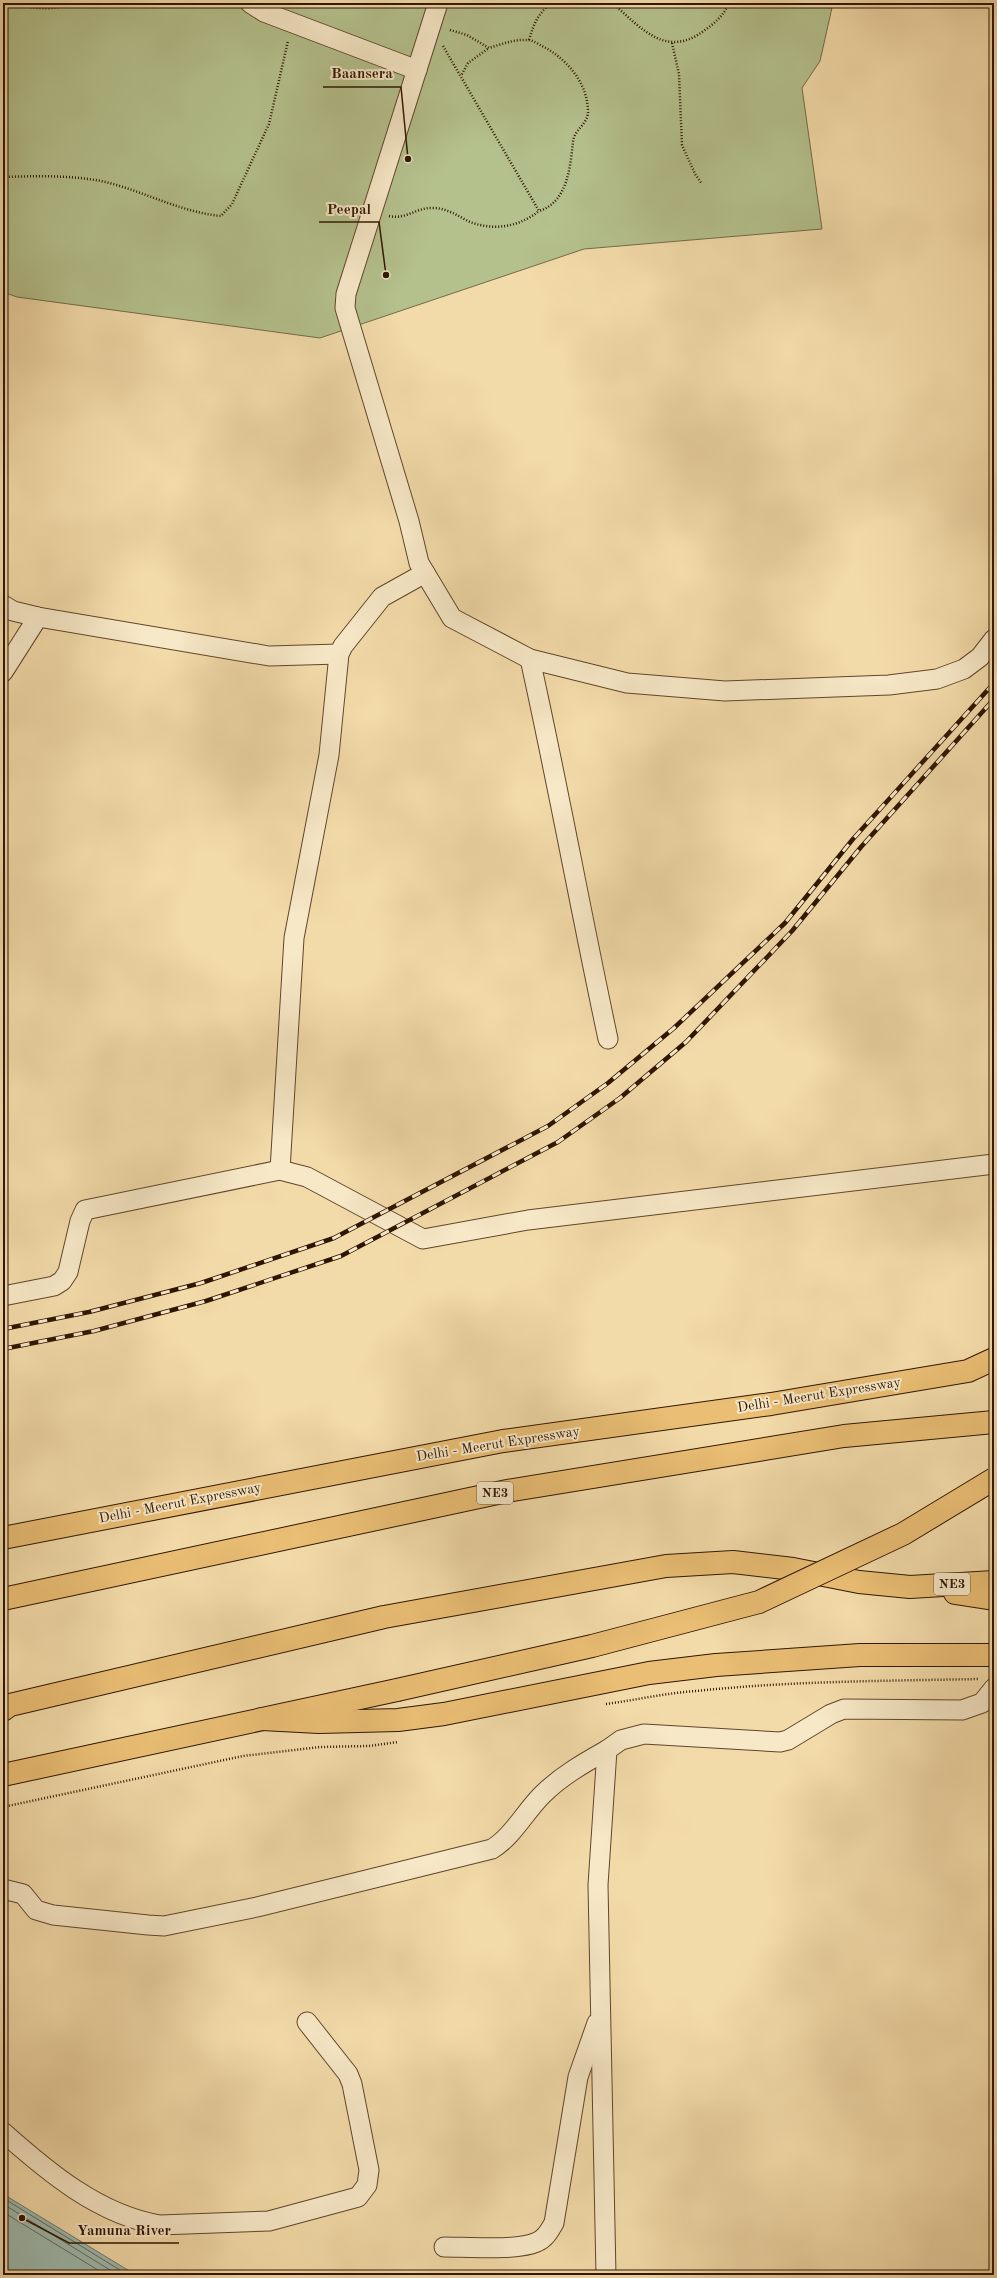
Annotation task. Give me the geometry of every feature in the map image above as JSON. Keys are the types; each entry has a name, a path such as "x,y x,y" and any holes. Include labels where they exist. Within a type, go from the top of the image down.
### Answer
{"highway":[{"name":"Delhi - Meerut Expressway","path":"3,1538 503,1441 770,1404 968,1371 994,1359"},
{"name":"NE3","path":"3,1599 514,1489 844,1436 994,1422"},
{"path":"3,1775 398,1690 592,1646 759,1602 903,1534 994,1478"},
{"name":"NE3","path":"5,1706 384,1617 666,1566 733,1562 793,1569 859,1582 910,1587 994,1582"},
{"path":"910,1587 994,1599"},
{"path":"262,1719 319,1722 398,1720 444,1714 649,1673 716,1664 860,1655 994,1655"}],"street":[{"path":"250,3 264,12 417,70"},
{"path":"438,3 346,294 345,308 409,521 419,563 452,618 530,659 627,684 725,691 889,685 937,680 964,669 980,657 994,639"},
{"path":"280,1170 291,962 298,913 329,756 339,654 343,646 382,597 425,573"},
{"path":"3,605 12,610 38,618 269,656 339,654"},
{"path":"3,672 38,618"},
{"path":"530,659 558,788 588,949 608,1039"},
{"path":"3,1296 54,1286 62,1281 68,1272 80,1221 85,1210 280,1170 307,1177 423,1239 528,1220 994,1164"},
{"path":"3,1889 23,1894 36,1910 53,1915 148,1925 164,1926 257,1907 492,1849 542,1795 564,1776 621,1740 644,1734 780,1742 788,1740 831,1714 844,1709 962,1710 982,1703 988,1684"},
{"path":"606,2275 598,1884 607,1750"},
{"path":"444,2247 517,2246 537,2242 547,2235 554,2223 578,2077 601,2010"},
{"path":"3,2132 29,2156 101,2206 146,2223 160,2225 269,2221 358,2197 367,2185 369,2170 352,2084 348,2074 307,2022"}],"path":[{"path":"13,3 43,9 59,8 74,3"},
{"path":"530,40 534,23 542,10 552,3"},
{"path":"612,3 646,32 658,39 672,43 699,35 725,12 729,3"},
{"path":"3,177 52,176 100,181 201,214 221,216 232,204 269,124 292,23"},
{"path":"446,29 467,35 489,48"},
{"path":"440,40 539,211"},
{"path":"372,211 397,218 432,207 446,210 470,222 495,227 507,227 547,208 564,186 571,167 574,135 585,124 588,111 586,96 571,67 561,57 530,40 516,41 489,48 468,63 461,77"},
{"path":"672,43 676,55 680,81 682,145 695,174 702,184"},
{"path":"604,1704 694,1691 835,1681 988,1684"},
{"path":"3,1807 243,1756 320,1747 369,1746 399,1742"}],"green space":[{"path":"3,3 833,3 820,61 802,88 822,229 584,249 320,338 17,297 3,292"}],"water":[{"path":"3,2194 136,2275 3,2275"}],"railway":[{"path":"3,1329 89,1312 201,1283 334,1238 548,1126 608,1083 674,1028 785,923 853,839 994,683"},
{"path":"3,1349 94,1331 206,1301 341,1256 558,1142 620,1098 686,1042 792,931 861,847 994,699"}],"place":[{"name":"Baansera","path":"408,159"},
{"name":"Peepal","path":"386,275"},
{"name":"Yamuna River","path":"22,2218"}]}
